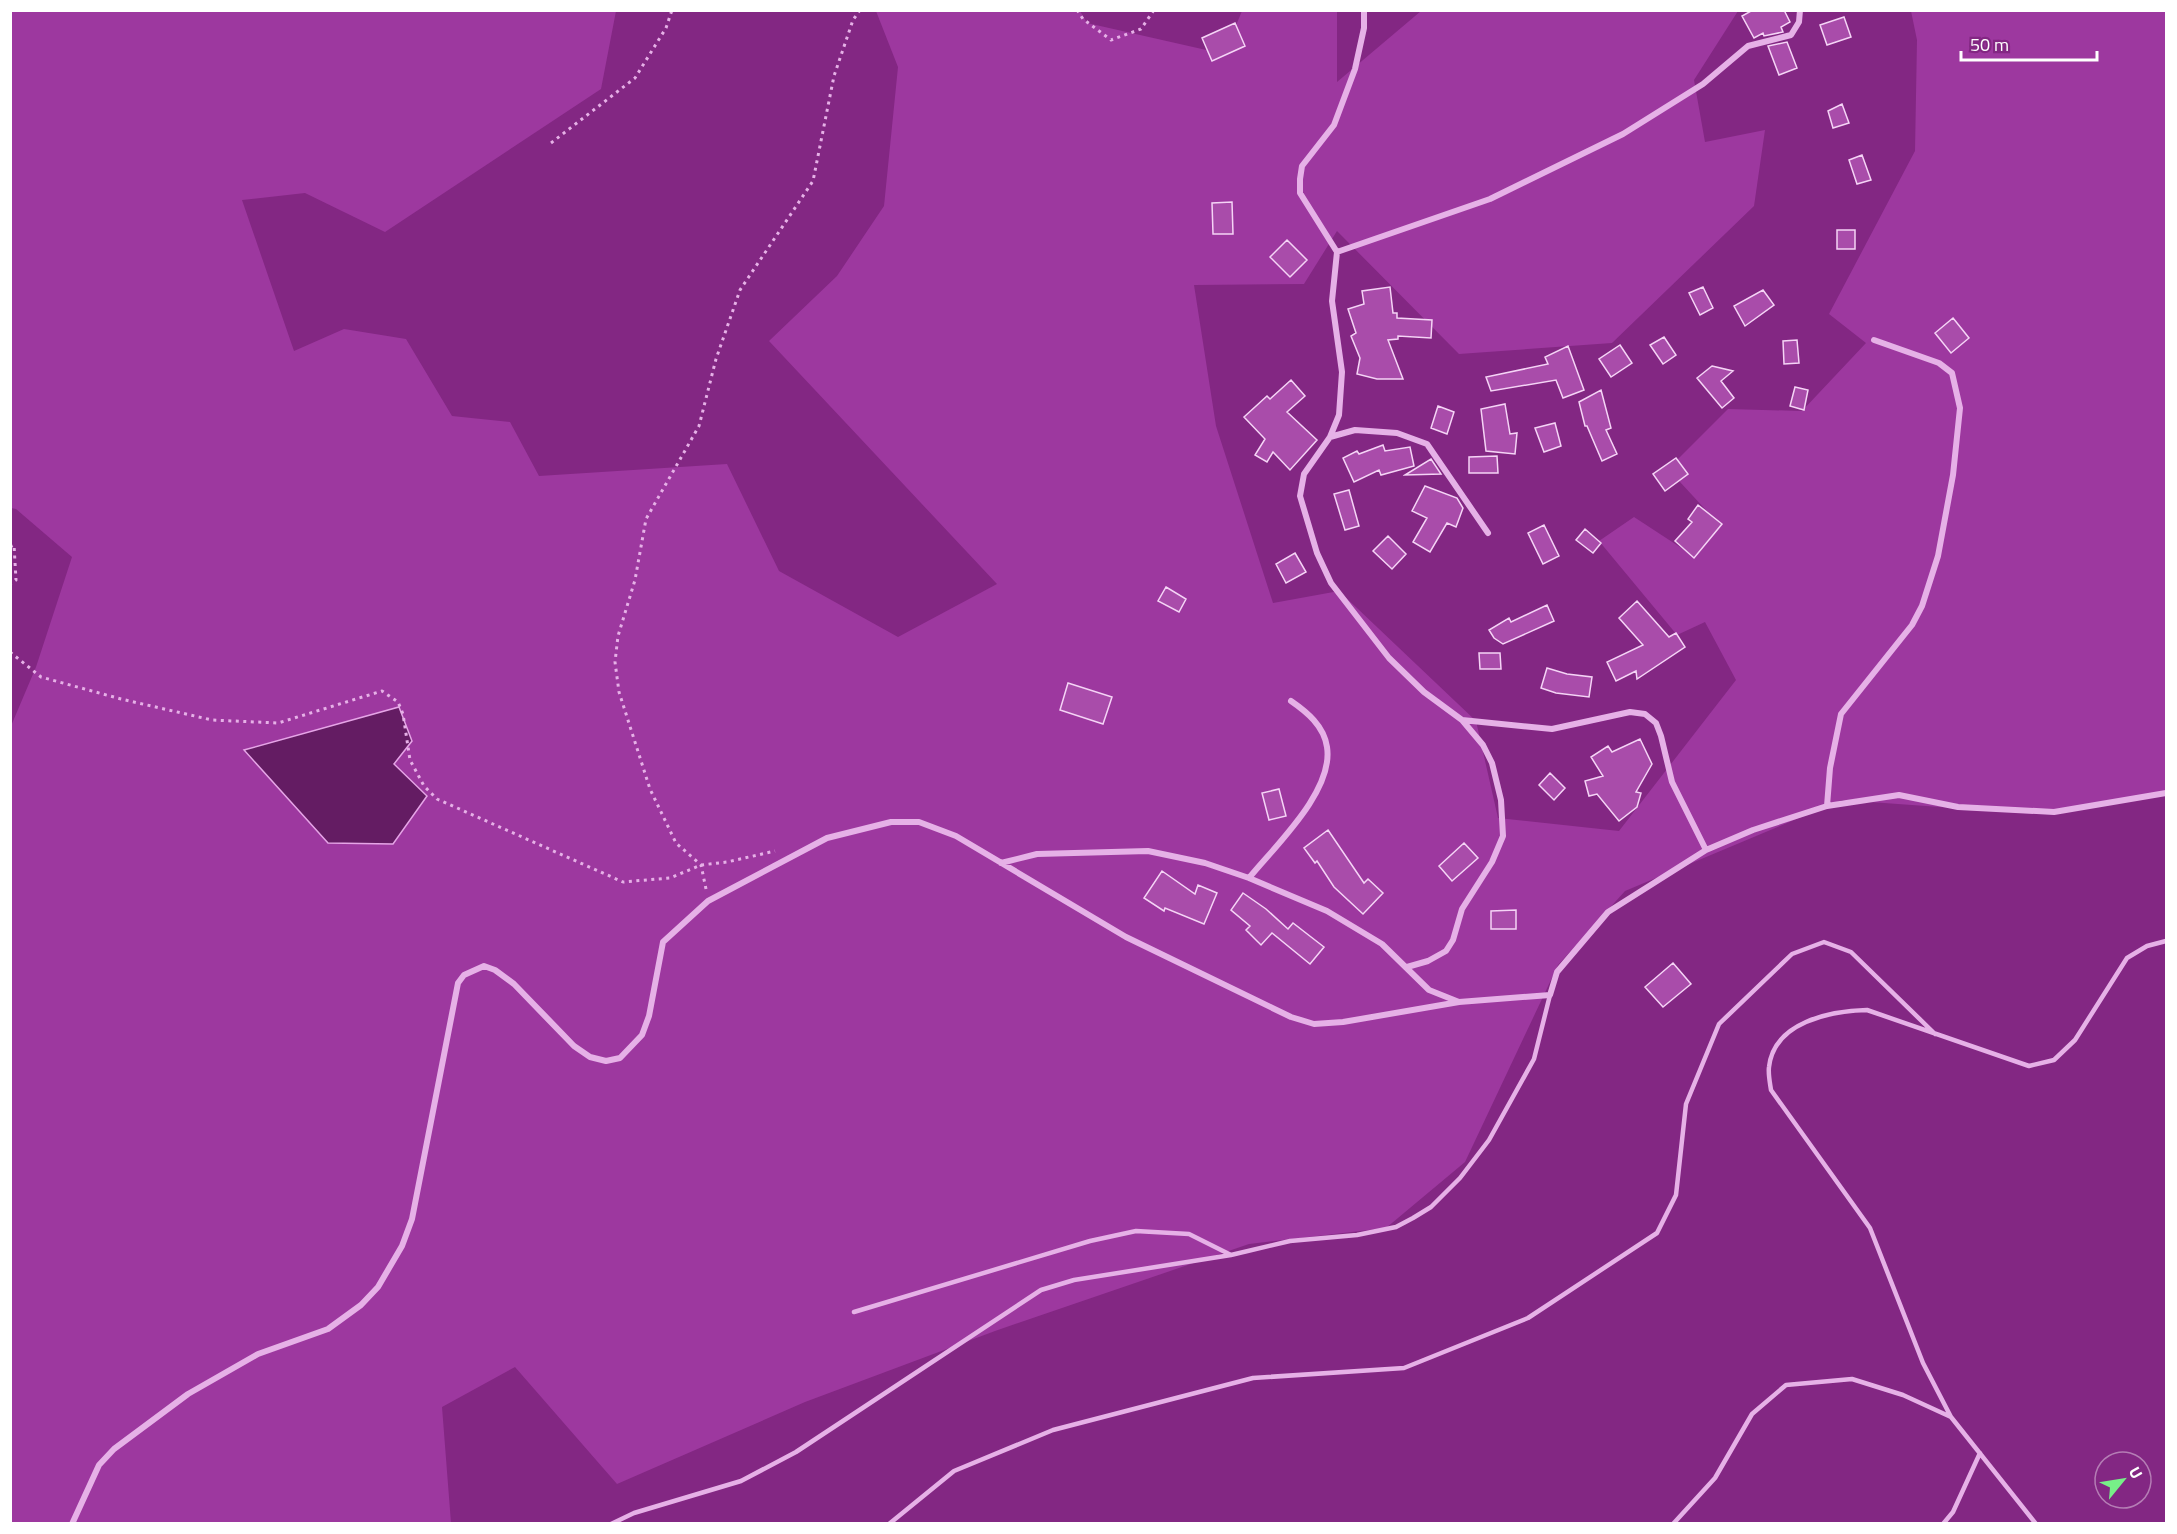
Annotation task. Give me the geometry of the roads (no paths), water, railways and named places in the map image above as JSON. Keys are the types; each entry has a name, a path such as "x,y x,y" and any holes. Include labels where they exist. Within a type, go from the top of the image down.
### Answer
{"street":[{"path":"1364,10 1364,28 1355,69 1334,125 1302,166 1300,179 1300,193 1337,252 1332,301 1342,372 1339,415 1330,437 1304,474 1299,496 1317,553 1331,583 1389,658 1424,692 1462,720 1483,745 1491,763 1501,800 1503,836 1492,862 1462,909 1453,940 1446,951 1428,961 1407,967"},
{"path":"1337,252 1490,199 1623,134 1703,84 1748,46 1791,34 1799,22 1800,10"},
{"path":"1827,806 1830,768 1841,714 1912,625 1922,606 1938,556 1953,475 1960,408 1952,373 1939,363 1874,340"},
{"path":"1330,437 1355,430 1397,433 1427,444 1488,533"},
{"path":"1249,878 1310,804 1323,780 1327,748 1322,734 1309,714 1291,700"},
{"path":"1462,720 1552,729 1630,712 1645,714 1656,723 1672,782 1706,850"},
{"path":"72,1524 99,1465 114,1449 188,1394 258,1354 328,1329 361,1305 378,1287 402,1246 412,1219 458,983 464,975 484,966 495,970 513,984 574,1046 590,1057 606,1061 620,1058 642,1035 649,1016 663,942 708,901 827,838 891,822 919,822 956,836 1126,937 1291,1017 1314,1024 1343,1022 1459,1002 1551,995 1557,972 1608,912 1706,850 1753,830 1827,806 1899,795 1958,807 2054,812 2166,793"},
{"path":"1001,863 1037,854 1148,851 1205,863 1249,878 1327,911 1382,944 1429,990 1459,1002"}],"lane":[{"path":"2036,1524 1951,1417 1923,1363 1870,1228 1772,1090 1768,1068 1774,1050 1790,1031 1805,1022 1845,1011 1867,1010 2029,1066 2054,1060 2075,1040 2127,958 2147,946 2166,941"},
{"path":"889,1524 954,1471 1053,1430 1253,1378 1404,1368 1528,1318 1657,1233 1676,1195 1686,1104 1719,1024 1792,954 1824,942 1851,952 1935,1034"},
{"path":"611,1524 634,1513 741,1481 796,1452 1041,1290 1074,1280 1231,1255 1290,1241 1357,1235 1396,1227 1431,1207 1460,1178 1489,1140 1534,1059 1551,995"},
{"path":"854,1312 1090,1241 1136,1231 1189,1234 1231,1255"},
{"path":"1673,1524 1715,1478 1752,1414 1786,1385 1852,1380 1903,1395 1951,1417"},
{"path":"1943,1524 1953,1512 1980,1453"}]}
